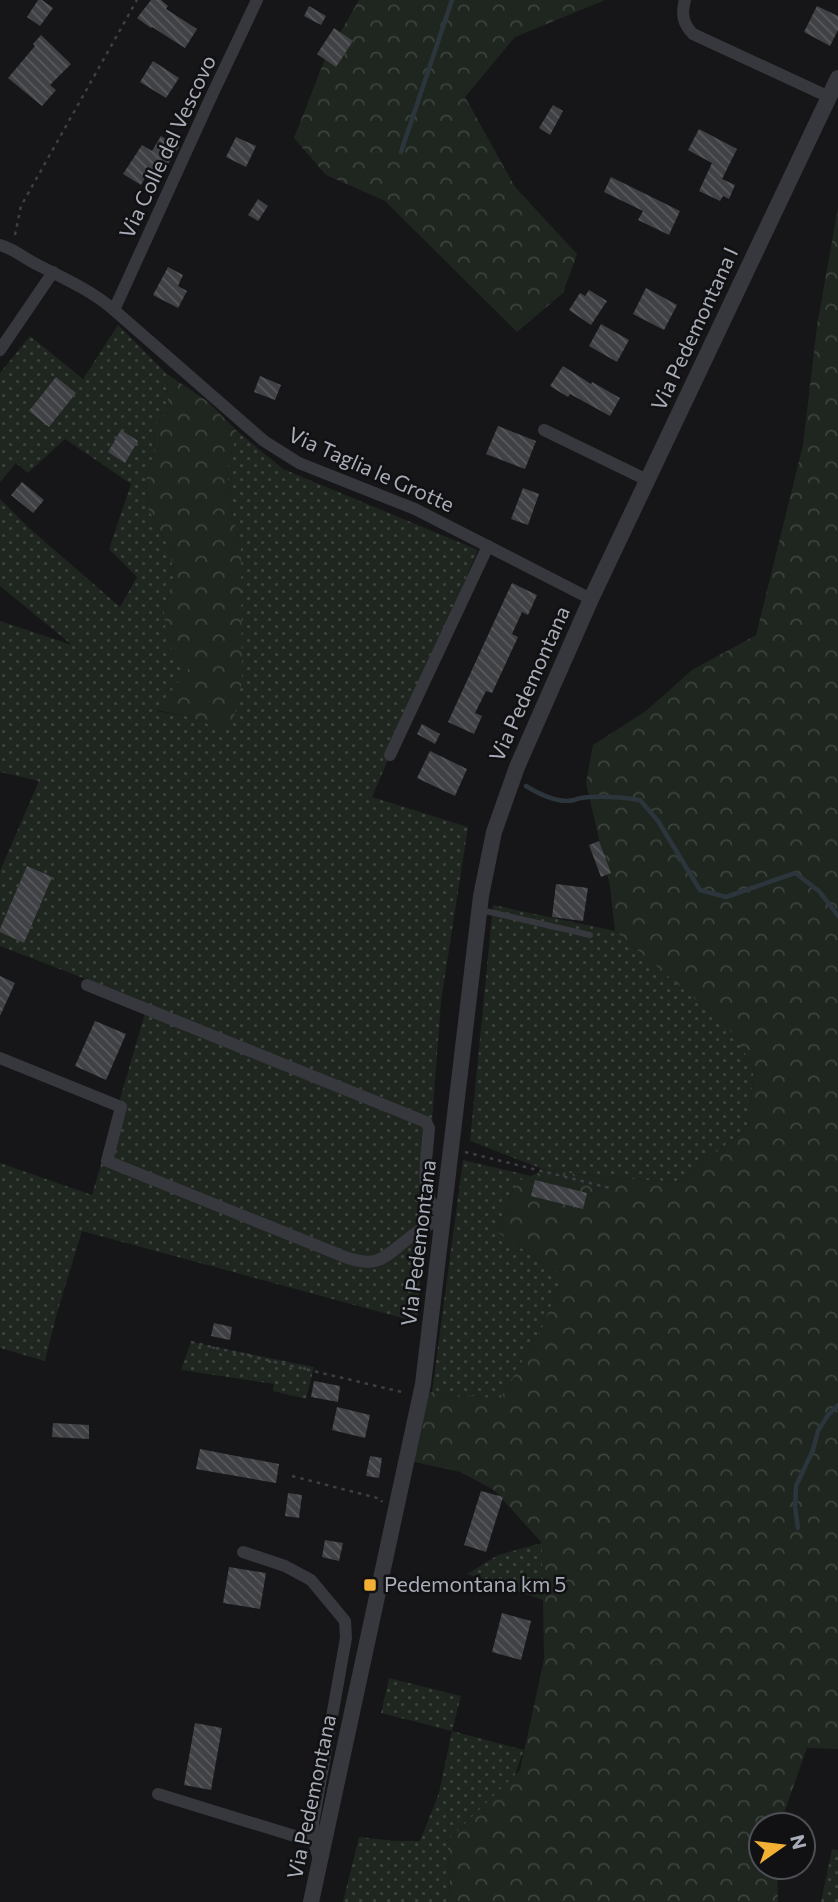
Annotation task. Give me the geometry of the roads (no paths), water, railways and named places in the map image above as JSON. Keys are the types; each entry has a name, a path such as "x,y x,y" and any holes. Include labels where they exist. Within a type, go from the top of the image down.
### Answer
{"street":[{"name":"Via Colle del Vescovo","path":"114,310 257,0"},
{"path":"685,0 683,20 693,34 829,97"},
{"name":"Via Pedemontana I","path":"591,598 838,78"},
{"name":"Via Taglia le Grotte","path":"6,247 89,290 264,441 282,453 299,463 415,509 591,598"},
{"path":"0,351 53,272"},
{"path":"544,429 647,480"},
{"path":"390,755 488,546"},
{"name":"Via Pedemontana","path":"311,1902 421,1396 480,909 492,842 505,798 591,598"},
{"path":"0,1058 121,1107 107,1161 345,1257 368,1263 382,1260 418,1231 443,1217 430,1202 428,1195 426,1178 429,1128 426,1122 87,985"},
{"path":"243,1552 285,1566 311,1580 345,1621 346,1638 313,1823 314,1842 320,1863"},
{"path":"159,1794 314,1842"}],"lane":[{"path":"480,909 590,935"}],"waterway":[{"path":"401,152 452,0"},
{"path":"526,786 562,801 586,797 640,800 658,821 700,890 726,897 795,873 819,891 838,916"},
{"path":"798,1528 796,1486 813,1450 818,1431 838,1405"}],"place":[{"name":"Pedemontana km 5","path":"370,1585"}]}
